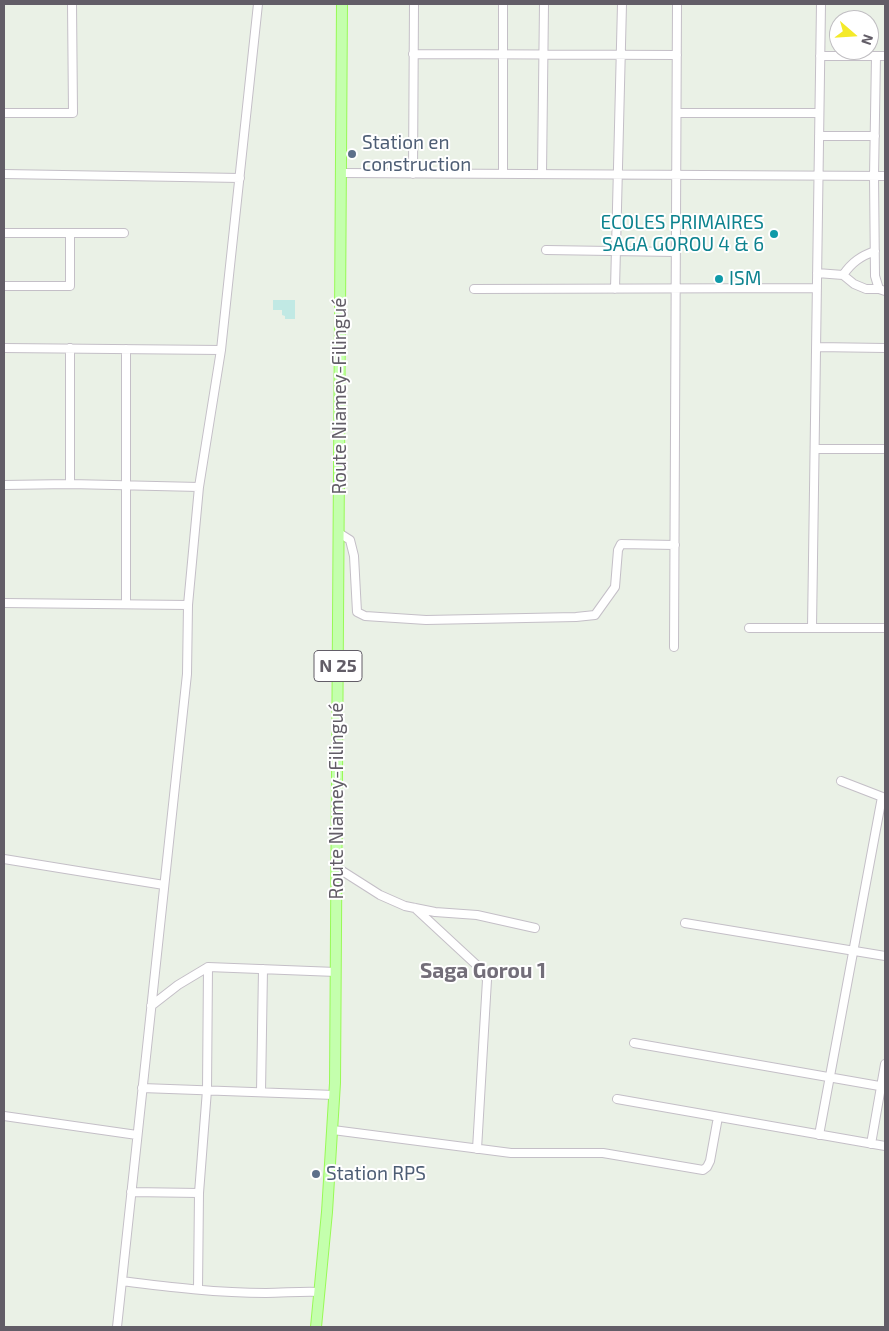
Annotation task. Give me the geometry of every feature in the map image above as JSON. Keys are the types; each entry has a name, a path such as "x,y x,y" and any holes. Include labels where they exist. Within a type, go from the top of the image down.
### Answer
{"main road":[{"name":"Route Niamey-Filingué","path":"316,1327 333,1130 334,1095 342,4"}],"street":[{"path":"4,113 72,113 72,4"},
{"path":"117,1327 187,674 188,604 199,487 221,350 258,4"},
{"path":"413,174 414,4"},
{"path":"503,4 503,174"},
{"path":"542,174 544,4"},
{"path":"615,288 622,4"},
{"path":"674,647 677,4"},
{"path":"812,628 821,4"},
{"path":"413,54 677,55"},
{"path":"820,56 829,56"},
{"path":"876,60 875,276 882,290"},
{"path":"677,113 819,113"},
{"path":"819,136 875,136"},
{"path":"342,173 885,176"},
{"path":"4,174 240,178"},
{"path":"4,233 124,234"},
{"path":"4,286 70,286 70,233"},
{"path":"546,250 676,252"},
{"path":"843,275 850,264 862,256 875,251"},
{"path":"817,273 843,275 854,284 866,289 882,290"},
{"path":"474,289 817,288"},
{"path":"816,347 885,348"},
{"path":"4,348 221,350"},
{"path":"70,348 70,484"},
{"path":"126,349 126,604"},
{"path":"815,450 885,449"},
{"path":"4,485 70,484 199,487"},
{"path":"339,533 350,540 354,556 357,612 365,616 426,620 595,615 614,587 618,550 621,544 675,545"},
{"path":"4,603 188,604"},
{"path":"749,628 885,628"},
{"path":"819,1135 884,798 841,781"},
{"path":"4,860 164,885"},
{"path":"336,867 380,895 405,906 435,912 477,915 534,928"},
{"path":"415,908 483,971 487,980 477,1149"},
{"path":"685,923 885,956"},
{"path":"151,1006 178,985 208,967 336,972"},
{"path":"198,1289 199,1193 207,1090 208,967"},
{"path":"261,1092 263,969"},
{"path":"634,1043 883,1087"},
{"path":"871,1144 883,1087 885,1064"},
{"path":"142,1088 334,1095"},
{"path":"616,1099 885,1146"},
{"path":"4,1116 137,1134"},
{"path":"333,1130 510,1154 603,1153 703,1170 710,1161 718,1117"},
{"path":"131,1192 199,1193"},
{"path":"122,1281 198,1289 266,1293 320,1292"}],"shaded area":[{"path":"273,300 295,300 295,319 285,319 285,316 282,315 282,310 273,310"}],"place":[{"name":"Station en construction","path":"352,154"},
{"name":"ECOLES PRIMAIRES SAGA GOROU 4 & 6","path":"774,234"},
{"name":"ISM","path":"719,279"},
{"name":"Station RPS","path":"316,1174"}],"district":[{"name":"Saga Gorou 1","path":"483,971"}]}
